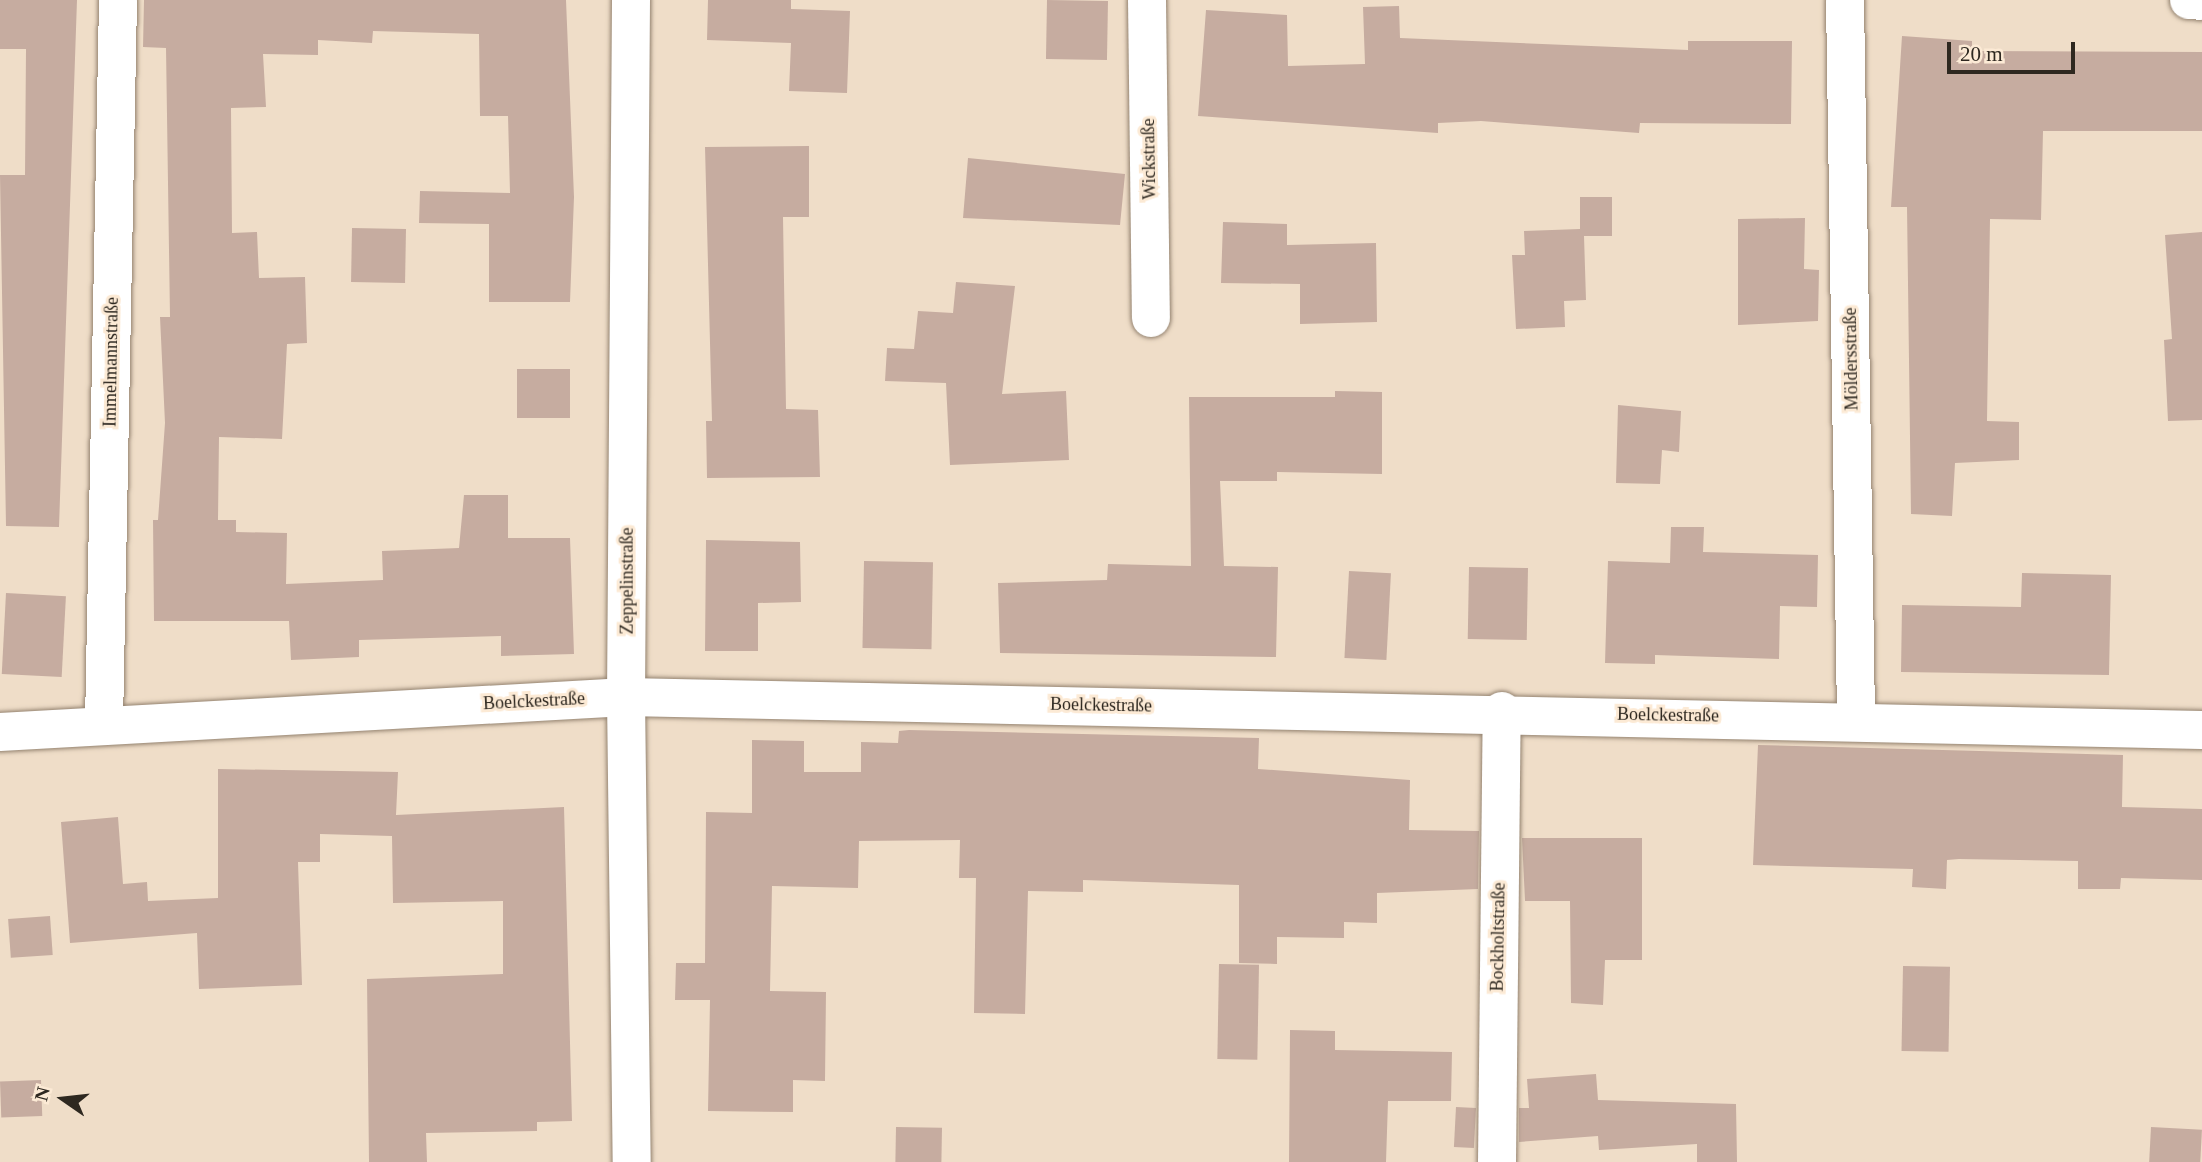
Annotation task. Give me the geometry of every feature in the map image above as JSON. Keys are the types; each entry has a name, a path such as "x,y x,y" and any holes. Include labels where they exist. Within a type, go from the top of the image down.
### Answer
{"street":[{"name":"Immelmannstraße","path":"104,723 118,0"},
{"name":"Zeppelinstraße","path":"631,0 626,697 632,1162"},
{"name":"Wickstraße","path":"1147,0 1151,317"},
{"name":"Möldersstraße","path":"1845,0 1856,719"},
{"path":"2189,0 2202,1"},
{"name":"Boelckestraße","path":"0,732 104,723 626,697 1856,719 2202,730"},
{"name":"Bockholtstraße","path":"1497,1162 1502,712"}],"building":[{"path":"0,0 77,0 59,527 6,526 0,175 25,175 26,49 0,49"},
{"path":"144,0 566,0 574,197 570,302 489,302 489,224 419,223 420,191 510,193 508,116 480,116 479,34 373,31 372,43 318,40 318,55 263,54 266,107 231,108 232,233 257,232 259,278 305,277 307,343 287,344 282,439 219,437 218,520 236,520 236,532 287,533 286,584 383,580 382,551 459,548 464,495 508,495 508,538 570,538 574,654 501,656 501,636 359,640 359,657 291,660 289,621 154,621 153,520 158,520 165,423 160,317 170,317 166,48 143,47"},
{"path":"708,0 791,0 791,9 850,11 847,93 789,91 791,43 707,40"},
{"path":"1047,0 1108,1 1107,60 1046,59"},
{"path":"1399,6 1400,38 1688,50 1688,41 1792,41 1791,124 1640,123 1639,133 1481,121 1438,123 1438,133 1198,116 1206,10 1287,15 1288,66 1365,64 1363,7"},
{"path":"1902,36 1972,41 1972,51 2202,52 2202,131 2043,131 2041,220 1990,219 1987,421 2019,422 2019,460 1955,463 1952,516 1911,514 1907,207 1891,207"},
{"path":"809,146 809,217 783,217 786,409 818,410 820,477 707,478 706,421 712,421 705,147"},
{"path":"968,158 1125,174 1120,225 963,218"},
{"path":"1580,197 1612,197 1612,236 1584,236 1586,300 1564,301 1565,327 1516,329 1512,255 1525,255 1524,231 1580,229"},
{"path":"1805,218 1804,269 1819,270 1818,321 1738,325 1738,219"},
{"path":"1223,222 1287,224 1287,245 1376,243 1377,322 1300,324 1300,284 1221,283"},
{"path":"352,228 406,229 405,283 351,282"},
{"path":"2202,232 2202,420 2168,421 2164,340 2172,339 2165,235"},
{"path":"956,282 1015,286 1002,394 1066,391 1069,460 950,465 946,383 885,381 887,348 914,349 918,311 953,313"},
{"path":"517,369 570,369 570,418 517,418"},
{"path":"1335,391 1382,392 1382,474 1277,472 1277,481 1220,481 1224,566 1278,567 1276,657 1000,653 998,583 1107,580 1108,564 1191,566 1189,397 1335,397"},
{"path":"1618,405 1681,411 1679,452 1662,450 1660,484 1616,483"},
{"path":"1671,527 1704,527 1703,552 1818,555 1817,607 1780,606 1779,659 1655,655 1655,664 1605,663 1608,561 1670,563"},
{"path":"706,540 800,542 801,602 758,603 758,651 705,651"},
{"path":"864,561 933,562 931,649 862,648"},
{"path":"1469,567 1528,568 1527,640 1468,639"},
{"path":"1349,571 1391,573 1386,660 1344,658"},
{"path":"2022,573 2111,575 2109,675 1901,672 1902,605 2021,607"},
{"path":"6,593 66,596 62,677 2,674"},
{"path":"899,731 1259,738 1258,769 1410,780 1409,830 1479,831 1478,889 1377,893 1377,923 1344,922 1344,938 1277,937 1277,964 1239,963 1239,885 1083,880 1083,892 1028,891 1025,1014 974,1013 976,878 959,878 960,840 859,841 858,888 772,886 770,991 826,992 825,1081 793,1080 793,1112 708,1111 710,1000 675,1000 676,963 705,963 706,812 752,813 752,740 804,741 804,772 861,772 861,742 898,743"},
{"path":"1758,745 2123,755 2122,807 2202,809 2202,880 2121,878 2120,889 2078,889 2078,861 1959,859 1947,860 1946,889 1912,887 1913,869 1753,865"},
{"path":"218,769 398,772 396,815 564,807 572,1121 537,1122 537,1131 426,1133 427,1162 369,1162 367,979 503,974 503,901 393,903 392,836 320,834 320,862 298,862 302,985 199,989 197,933 70,943 61,822 118,817 123,884 147,882 148,901 218,898"},
{"path":"1522,838 1642,838 1642,960 1605,960 1603,1005 1571,1003 1570,901 1525,901"},
{"path":"50,916 53,955 11,958 8,919"},
{"path":"1219,964 1259,965 1257,1060 1217,1059"},
{"path":"1903,966 1950,967 1949,1052 1902,1051"},
{"path":"1290,1030 1335,1031 1335,1050 1452,1052 1451,1101 1388,1101 1386,1162 1289,1162"},
{"path":"1596,1074 1598,1100 1736,1104 1737,1162 1697,1162 1697,1144 1599,1150 1598,1136 1519,1142 1519,1108 1529,1108 1527,1079"},
{"path":"41,1080 42,1116 1,1117 0,1081"},
{"path":"1456,1107 1476,1108 1474,1148 1454,1147"},
{"path":"896,1127 942,1128 941,1162 895,1162"},
{"path":"2151,1127 2202,1130 2200,1162 2149,1162"}]}
